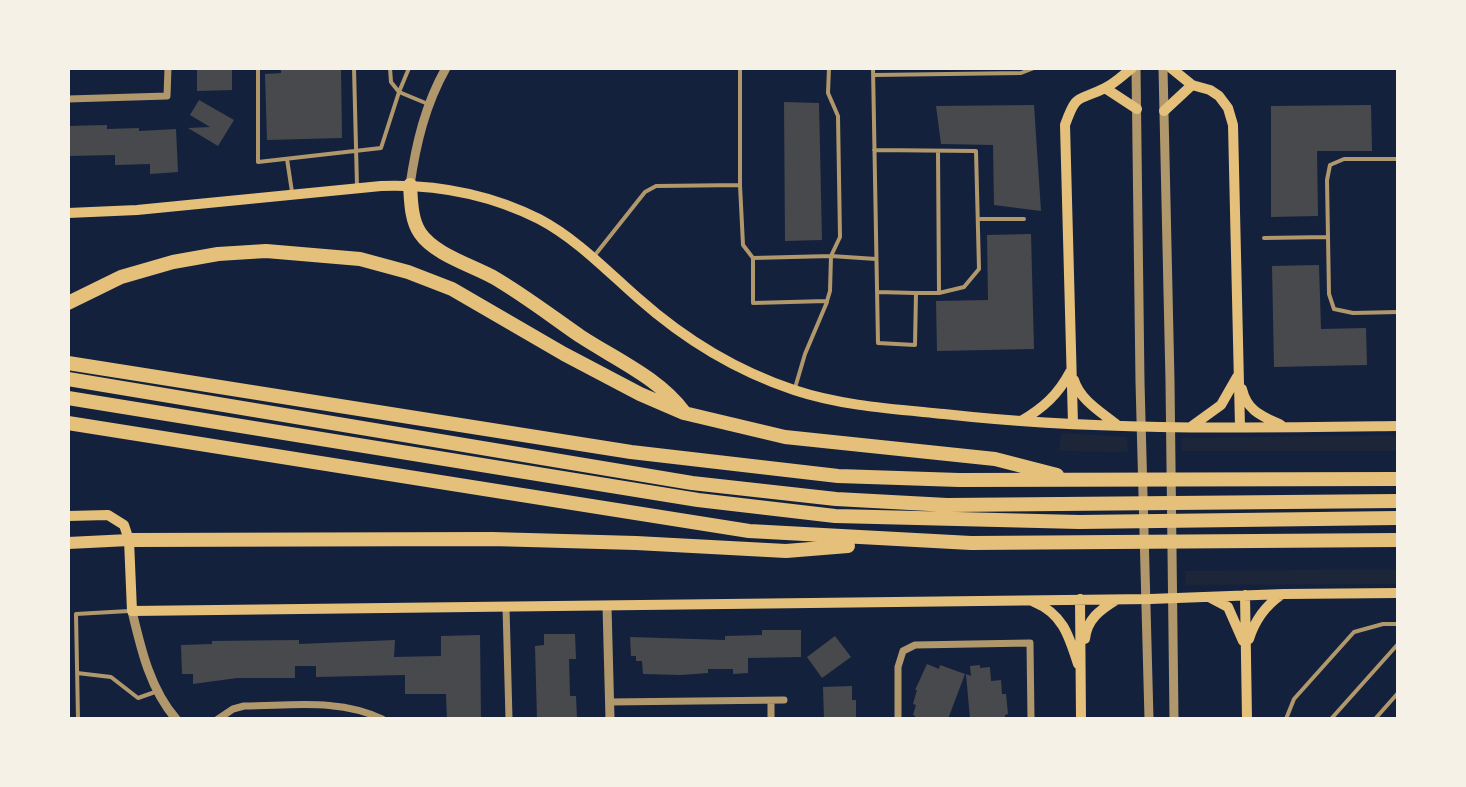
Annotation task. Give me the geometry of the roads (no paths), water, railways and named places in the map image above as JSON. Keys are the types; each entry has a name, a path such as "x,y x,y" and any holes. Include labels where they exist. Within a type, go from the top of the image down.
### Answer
{"highway":[{"path":"410,185 417,230 439,251 463,261 544,309 671,395 684,413"},
{"path":"68,303 121,277 173,262 218,254 266,251 360,259 408,272 452,289 564,354 684,413 785,437 995,459 1081,481"},
{"path":"68,363 541,439 745,467 897,478 1081,481 1398,479"},
{"path":"68,379 692,483 836,499 1018,505 1398,501"},
{"path":"68,398 698,500 835,516 1079,522 1398,518"},
{"path":"68,423 749,531 899,541 1061,544 1398,540"},
{"path":"129,540 506,539 786,551 899,541"}],"main road":[{"path":"1073,424 1065,125 1079,97 1105,88 1134,68"},
{"path":"1171,68 1192,85 1219,96 1228,108 1233,125 1240,427"},
{"path":"1164,111 1192,85"},
{"path":"1105,88 1137,109"},
{"path":"68,213 137,210 357,188 410,185 454,190 483,197 541,220 593,257 640,300 710,352 794,390 827,399 892,409 1073,424 1398,426"},
{"path":"1021,421 1044,407 1061,390 1071,371"},
{"path":"1071,371 1077,389 1119,426"},
{"path":"1190,427 1221,405 1238,376"},
{"path":"1238,376 1245,400 1256,413 1286,427"},
{"path":"68,516 115,517 124,525 129,540 132,611 1150,599 1398,593"},
{"path":"68,543 129,540"},
{"path":"1246,649 1253,626 1262,612 1284,594"},
{"path":"1245,595 1247,719"},
{"path":"1209,597 1228,607 1246,649"},
{"path":"1080,599 1081,719"},
{"path":"1081,674 1086,627 1101,609 1118,599"},
{"path":"1029,600 1057,615 1068,634 1081,674"}],"street":[{"path":"68,99 167,96 168,68"},
{"path":"410,185 415,148 428,104 446,68"},
{"path":"1134,68 1149,719"},
{"path":"1163,68 1174,719"},
{"path":"607,606 610,719"},
{"path":"506,607 509,719"},
{"path":"132,611 144,658 158,691 176,719"},
{"path":"898,719 898,667 903,651 915,645 1030,643 1031,719"},
{"path":"610,702 784,700"},
{"path":"771,701 771,719"},
{"path":"218,719 244,706 332,705 368,712 382,719"}],"lane":[{"path":"258,68 258,162 381,148 409,68"},
{"path":"354,68 357,188"},
{"path":"390,68 391,82 399,92 428,104"},
{"path":"740,68 743,245 753,258 753,303 827,301"},
{"path":"794,390 827,301 831,256 840,237 838,116 828,93 829,68"},
{"path":"873,68 878,343 915,345 916,293"},
{"path":"873,75 1021,73 1034,68"},
{"path":"874,150 976,151 978,219 979,269 964,287 939,293 877,292"},
{"path":"938,151 939,293"},
{"path":"287,159 292,193"},
{"path":"1398,159 1344,159 1330,165 1327,180 1329,294 1334,309 1353,313 1398,312"},
{"path":"593,257 645,192 656,186 740,185"},
{"path":"978,219 1024,219"},
{"path":"1264,238 1328,237"},
{"path":"753,258 831,256 876,259"},
{"path":"78,719 76,614 132,611"},
{"path":"1286,719 1294,699 1354,632 1383,624 1398,624"},
{"path":"1331,719 1398,644"},
{"path":"77,673 111,677 138,698 158,691"},
{"path":"1375,719 1398,693"}]}
